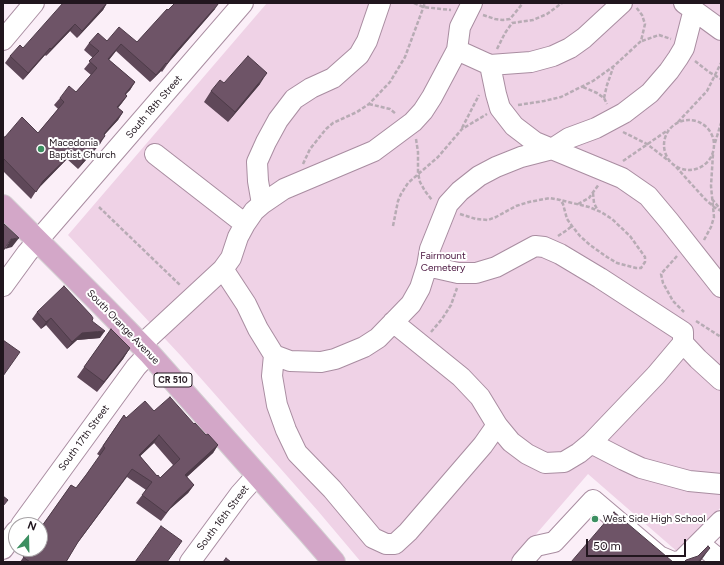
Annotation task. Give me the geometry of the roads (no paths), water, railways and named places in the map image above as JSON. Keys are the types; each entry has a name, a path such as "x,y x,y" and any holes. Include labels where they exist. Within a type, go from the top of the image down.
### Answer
{"main road":[{"name":"South Orange Avenue","path":"3,206 145,349 334,562"}],"street":[{"path":"3,40 34,3"},
{"name":"South 18th Street","path":"3,286 27,253 39,241 243,3"},
{"path":"262,204 258,181 257,162 278,120 294,99 311,88 333,78 359,55 367,41 380,3"},
{"path":"470,7 460,27 457,50 493,58 531,62 553,56 570,48 584,38 622,3"},
{"path":"689,6 721,30"},
{"path":"274,355 290,361 321,362 335,359 378,338 411,304 420,288 427,266 430,249 448,204 460,191 479,176 496,167 521,157 552,150 569,138 596,128 624,113 650,92 669,71 684,48 689,6"},
{"name":"South 17th Street","path":"26,517 136,367 145,349 192,297 223,269 231,258 238,237 254,211 284,189 374,152 409,126 423,111 432,98 457,50"},
{"path":"493,58 496,94 500,108 514,126 535,142 622,178 648,196 698,258 717,276"},
{"path":"155,154 245,224"},
{"path":"394,322 461,377 480,398 497,425 511,442 527,454 545,463 564,462 579,453 591,443 656,376 683,343 683,332 600,278 560,254 544,247 535,246 496,267 476,273 458,273 427,266"},
{"path":"223,269 246,304 258,329 274,355 272,376 277,405 286,430 297,453 332,488 373,538 386,544 395,544 408,532 483,445 497,425"},
{"path":"683,343 698,360 721,380"},
{"path":"591,443 641,468 689,481 721,484"},
{"name":"South 16th Street","path":"190,562 240,494 257,475"},
{"path":"522,562 536,546 554,542 593,500 659,556 674,562 682,561 721,521"},
{"path":"699,544 721,562"}],"place":[{"name":"Macedonia Baptist Church","path":"41,149"},
{"name":"West Side High School","path":"595,519"}],"park label":[{"name":"Fairmount Cemetery","path":"443,262"}]}
